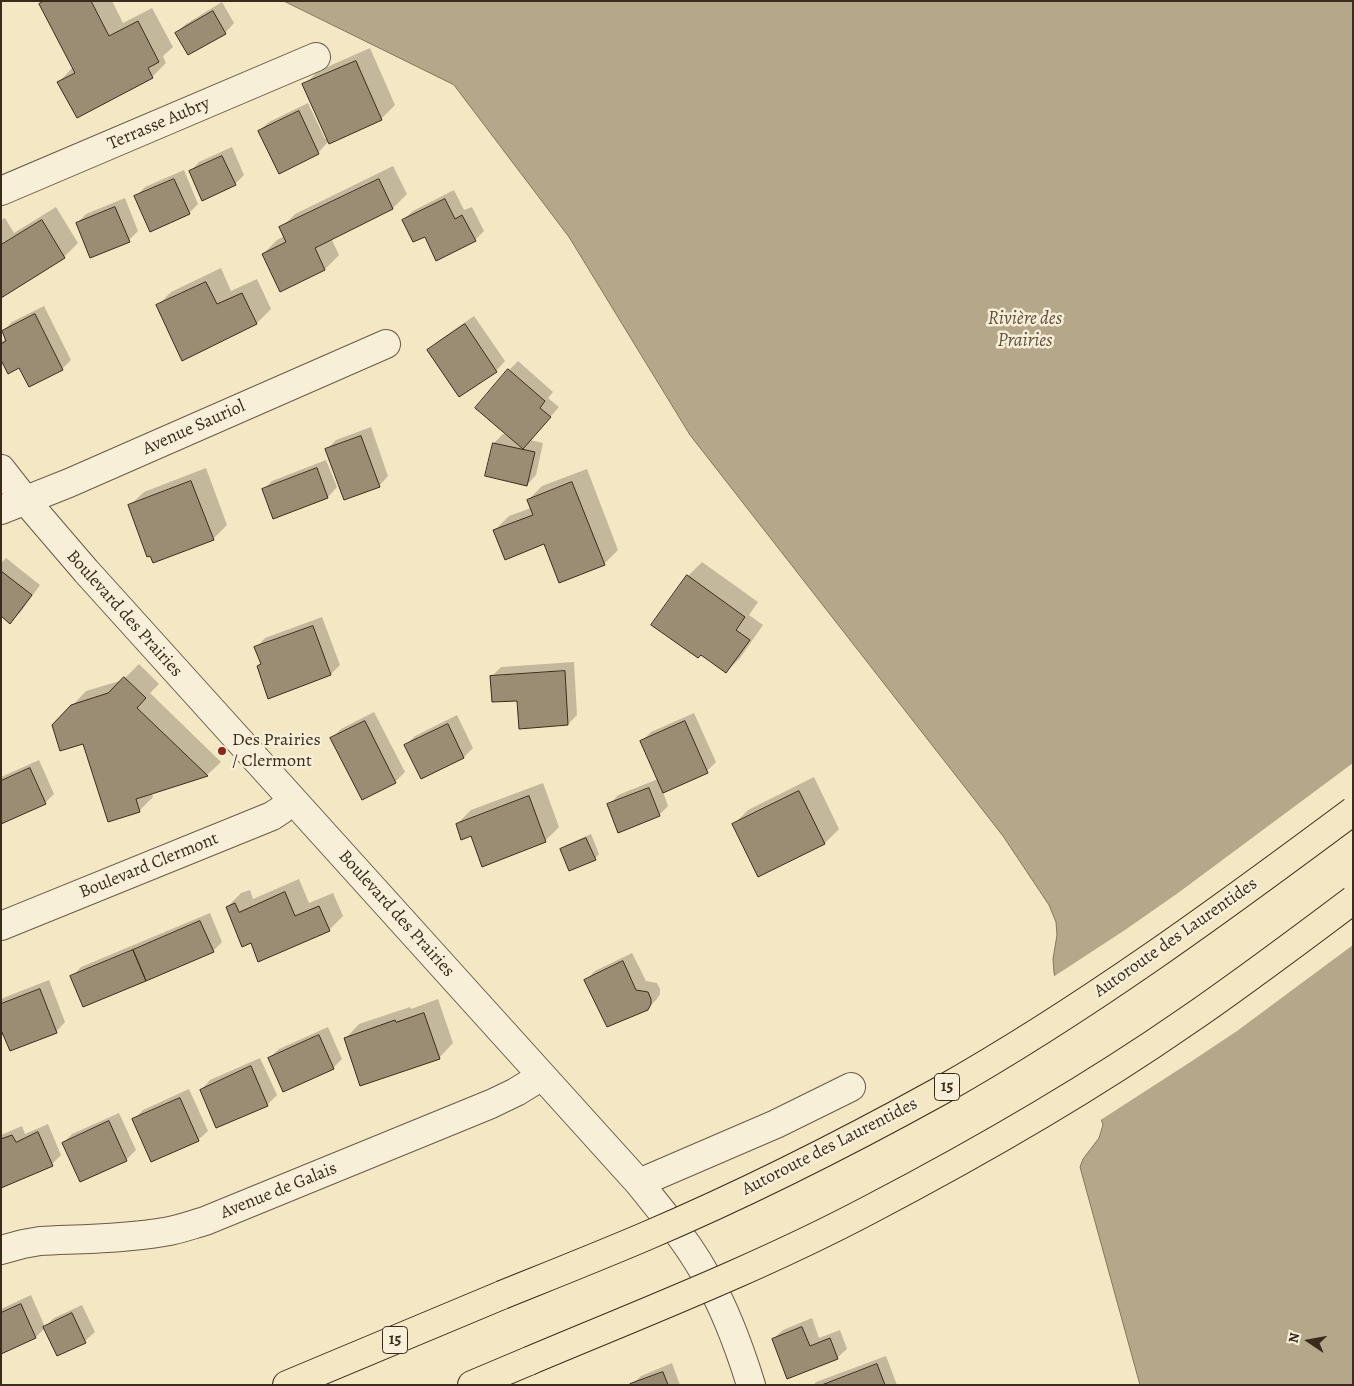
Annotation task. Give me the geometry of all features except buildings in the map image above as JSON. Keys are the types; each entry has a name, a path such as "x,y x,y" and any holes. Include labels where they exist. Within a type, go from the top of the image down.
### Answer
{"highway":[{"name":"Autoroute des Laurentides","path":"287,1385 644,1237 725,1201 869,1130 948,1086 1045,1028 1146,961 1353,811"},
{"path":"472,1385 800,1244 867,1211 952,1165 1088,1085 1187,1021 1353,900"}],"street":[{"name":"Terrasse Aubry","path":"1,191 316,57"},
{"name":"Avenue Sauriol","path":"13,505 69,483 386,344"},
{"name":"Boulevard des Prairies","path":"1,469 13,505 91,578 639,1183 671,1223 704,1271 730,1325 751,1385"},
{"name":"Boulevard Clermont","path":"1,926 272,816 293,800"},
{"name":"Avenue de Galais","path":"1,1250 40,1241 144,1235 165,1232 205,1221 491,1104 516,1092 542,1076"},
{"path":"639,1183 776,1124 851,1087"}],"water":[{"name":"Rivière des Prairies","path":"284,1 1353,1 1353,1385 1140,1385 1080,1167 1083,1159 1099,1138 1103,1125 1054,973 1053,959 1057,935 1056,922 1049,905 1003,836 690,435 569,237 454,85"}],"pier":[{"path":"1353,763 1353,945 1237,1031 1099,1121 1053,977 1178,893"}],"place":[{"name":"Des Prairies / Clermont","path":"222,751"}]}
